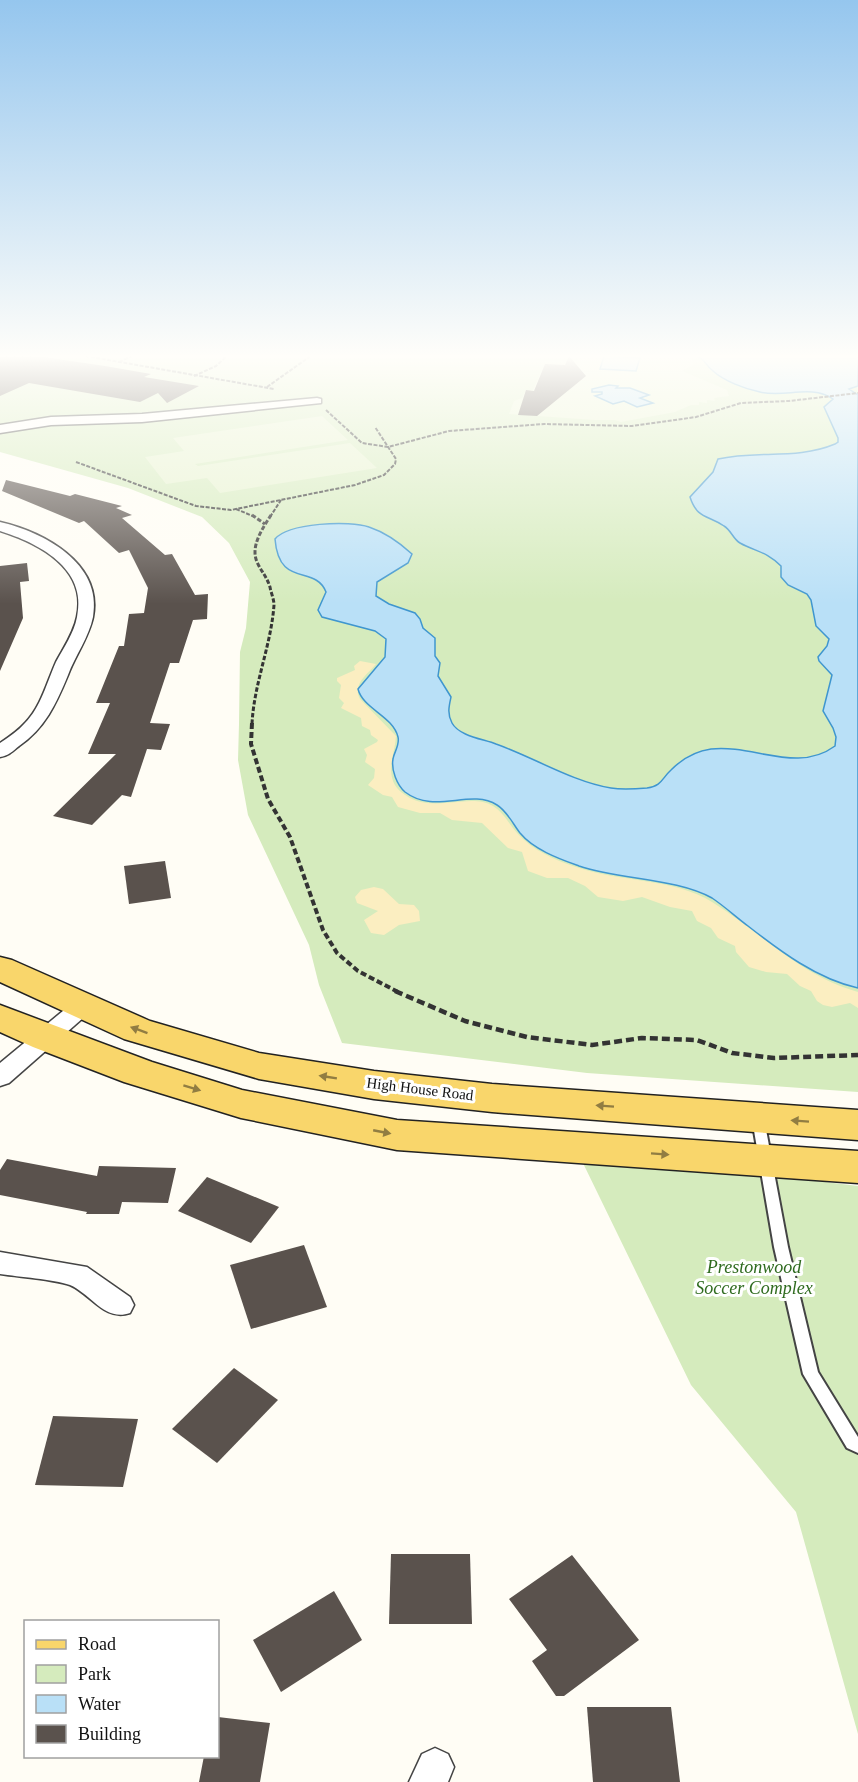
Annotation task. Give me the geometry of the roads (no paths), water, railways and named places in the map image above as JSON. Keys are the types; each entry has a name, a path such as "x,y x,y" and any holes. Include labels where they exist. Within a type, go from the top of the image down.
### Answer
{"main road":[{"name":"High House Road","path":"0,968 136,1030 270,1068 374,1085 480,1096 858,1125"},
{"path":"0,1017 46,1038 241,1104 397,1135 858,1167"}],"street":[{"path":"0,526 43,543 59,553 70,563 87,596 86,615 43,709 32,726 0,752"},
{"path":"0,1077 24,1054 83,1006"},
{"path":"0,1263 77,1275 120,1305"}],"lane":[{"path":"758,1119 781,1247 811,1374 853,1443 858,1446"}],"water":[{"path":"838,438 858,438 858,988 828,978 800,963 717,901 698,891 595,871 556,857 526,839 504,811 487,801 475,799 428,801 405,792 397,781 393,768 393,759 398,746 395,730 366,702 358,689 385,657 386,639 375,631 322,617 318,610 326,592 314,579 298,574 283,564 275,539 292,529 305,526 348,524 375,529 397,542 412,554 408,563 377,582 376,596 389,604 415,613 423,628 435,638 435,656 440,663 438,676 451,697 449,713 450,720 455,727 466,734 510,749 553,769 597,785 615,789 647,788 659,784 685,759 711,749 743,750 774,756 806,758 835,746 836,737 833,728 823,711 832,675 818,657 827,646 829,639 816,626 811,600 807,594 788,585 781,577 781,566 776,561 740,543 718,522 700,513 690,497 713,472 718,459 733,456 806,452 838,442"}],"park label":[{"name":"Prestonwood Soccer Complex","path":"754,1277"}]}
